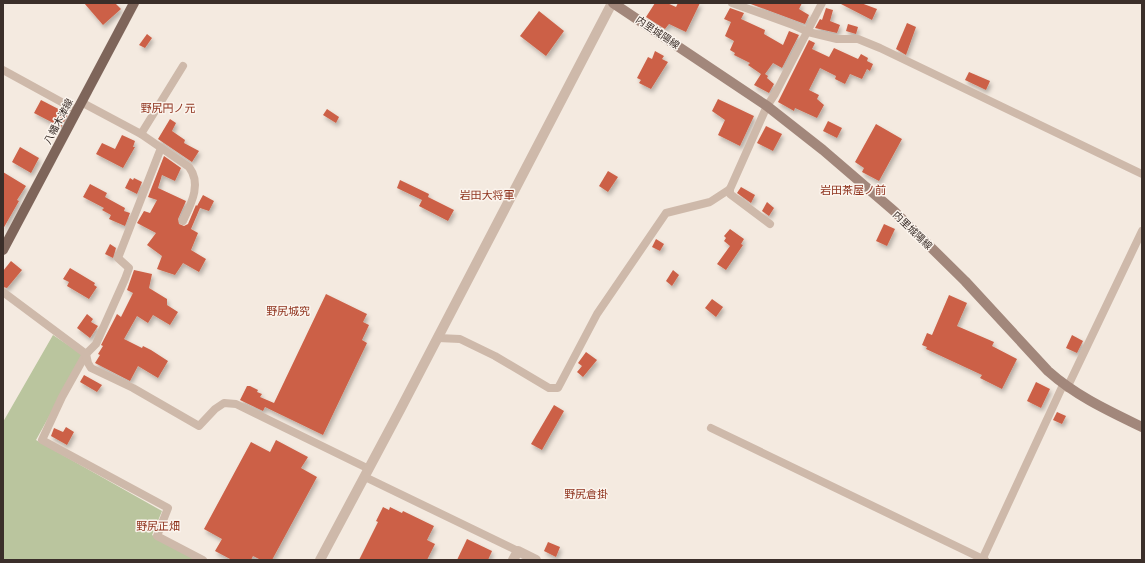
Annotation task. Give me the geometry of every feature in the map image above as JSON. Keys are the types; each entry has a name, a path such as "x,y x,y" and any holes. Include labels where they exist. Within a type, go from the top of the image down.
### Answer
{"main road":[{"name":"八幡木津線","path":"3,250 134,3"},
{"name":"内里城陽線","path":"613,3 767,106 823,150 894,211 965,281 1048,372 1065,386 1142,427"}],"street":[{"path":"320,560 613,3"},
{"path":"732,3 793,24 808,32 837,39 858,39 880,48 1142,174"},
{"path":"770,224 754,211 732,198 730,189 767,106 808,32 822,3"},
{"path":"141,134 183,66"},
{"path":"3,70 141,134 189,167 194,172 194,195 183,221"},
{"path":"161,148 118,258 129,268 125,279 96,344 86,354 62,397 42,440 168,508 157,536 203,560"},
{"path":"438,338 460,339 495,356 549,388 558,388 597,314 666,213 710,202 730,189"},
{"path":"711,428 983,560 1065,386 1142,231"},
{"path":"3,292 86,354 91,368 133,388 199,426 215,409 224,403 236,404 367,473 516,556 536,560"}],"green space":[{"path":"53,335 83,355 36,440 162,511 152,535 196,560 3,560 3,422"}],"building":[{"path":"84,3 115,3 121,9 103,25"},
{"path":"655,3 667,3 676,7 678,3 700,3 686,32 669,24 665,29 646,17"},
{"path":"748,3 802,3 799,9 809,15 805,24"},
{"path":"839,3 861,3 877,9 872,20"},
{"path":"730,8 744,13 741,19 765,30 764,34 783,45 789,31 799,35 782,68 773,63 765,74 774,84 769,93 754,85 761,74 748,65 750,63 734,55 735,53 730,50 734,41 725,36 731,22 724,19"},
{"path":"826,8 833,10 830,21 840,25 837,33 815,28 820,19 822,20"},
{"path":"539,11 564,31 546,56 520,36"},
{"path":"907,23 916,27 906,55 896,49"},
{"path":"848,24 858,27 856,34 846,31"},
{"path":"147,34 152,38 145,48 139,45"},
{"path":"809,40 815,43 812,49 829,57 834,48 858,59 861,54 868,58 867,61 873,64 870,71 867,69 862,79 850,74 845,84 835,79 836,76 820,68 809,90 819,95 817,99 824,105 817,118 795,108 794,111 778,102"},
{"path":"655,51 664,56 662,59 668,62 651,89 639,83 641,80 637,78 648,57 652,59"},
{"path":"969,72 990,81 986,90 965,80"},
{"path":"718,99 754,116 740,146 718,135 725,120 712,111"},
{"path":"41,100 68,114 61,127 34,113"},
{"path":"327,109 339,117 336,123 323,115"},
{"path":"170,119 176,123 172,131 185,140 184,143 199,151 192,162 158,139"},
{"path":"828,121 842,128 837,138 823,131"},
{"path":"876,124 902,139 879,181 862,172 864,168 855,162"},
{"path":"766,126 782,134 773,151 757,143"},
{"path":"122,135 135,141 133,147 135,147 123,168 96,154 102,143 115,149"},
{"path":"20,147 39,158 31,173 12,162"},
{"path":"164,156 181,168 175,181 162,175 158,188 186,201 178,219 179,224 184,226 188,224 196,205 197,206 203,195 214,201 209,211 200,208 191,229 198,233 191,250 206,259 199,272 183,263 175,275 157,269 162,256 147,245 156,233 137,223 144,211 150,213 157,200 148,197"},
{"path":"608,171 618,177 608,192 599,186"},
{"path":"3,172 26,186 17,200 19,201 3,229"},
{"path":"130,178 133,180 134,178 142,182 137,194 125,188"},
{"path":"400,180 429,194 428,197 454,210 448,221 419,206 422,200 397,188"},
{"path":"90,184 107,193 105,197 125,208 124,211 130,213 125,226 109,219 111,215 102,210 104,208 83,197"},
{"path":"741,187 755,195 751,203 737,193"},
{"path":"767,202 774,208 769,216 762,211"},
{"path":"884,224 895,229 887,246 876,241"},
{"path":"730,229 744,239 741,244 743,245 726,270 717,264 730,246 724,241 726,238 724,236"},
{"path":"656,239 664,244 660,251 652,247"},
{"path":"110,244 116,248 113,258 105,254"},
{"path":"11,261 22,270 7,288 3,287 3,271"},
{"path":"70,268 95,283 94,285 97,287 89,299 67,286 69,282 63,279"},
{"path":"134,270 152,274 149,288 167,299 167,305 178,312 170,325 153,315 148,323 137,316 124,339 142,348 143,346 151,350 168,361 158,378 138,366 130,381 95,363 103,346 101,345 117,314 121,317 133,293 127,290"},
{"path":"673,270 679,275 672,286 666,281"},
{"path":"326,294 367,314 363,322 369,325 362,340 367,343 323,435 265,407 263,411 240,400 247,386 250,386 262,394 260,397 274,403"},
{"path":"949,295 967,303 957,326 994,342 992,346 1017,359 1002,389 980,378 982,375 926,349 927,347 922,345 927,333 932,335"},
{"path":"712,299 723,307 716,317 705,308"},
{"path":"87,314 93,319 91,322 98,326 90,338 77,328"},
{"path":"1072,335 1083,341 1077,353 1066,348"},
{"path":"586,352 597,360 583,377 577,372 582,366 578,363"},
{"path":"84,375 102,385 97,392 80,382"},
{"path":"1036,382 1050,389 1041,408 1027,401"},
{"path":"554,405 564,411 542,450 531,444"},
{"path":"1057,412 1066,416 1062,424 1053,420"},
{"path":"66,427 74,432 67,445 51,436 54,428 63,432"},
{"path":"276,440 308,457 301,468 317,477 272,560 261,560 253,556 251,560 232,560 215,551 222,539 204,529 251,442 270,452"},
{"path":"383,507 389,510 390,507 402,513 403,511 434,526 427,540 435,544 427,560 359,560 378,522 376,521"},
{"path":"467,539 492,551 488,560 457,560"},
{"path":"548,542 560,547 556,557 544,551"}],"district":[{"name":"野尻円ノ元","path":"168,108"},
{"name":"岩田茶屋ノ前","path":"853,190"},
{"name":"岩田大将軍","path":"487,195"},
{"name":"野尻城究","path":"288,311"},
{"name":"野尻倉掛","path":"586,494"},
{"name":"野尻正畑","path":"158,526"}]}
